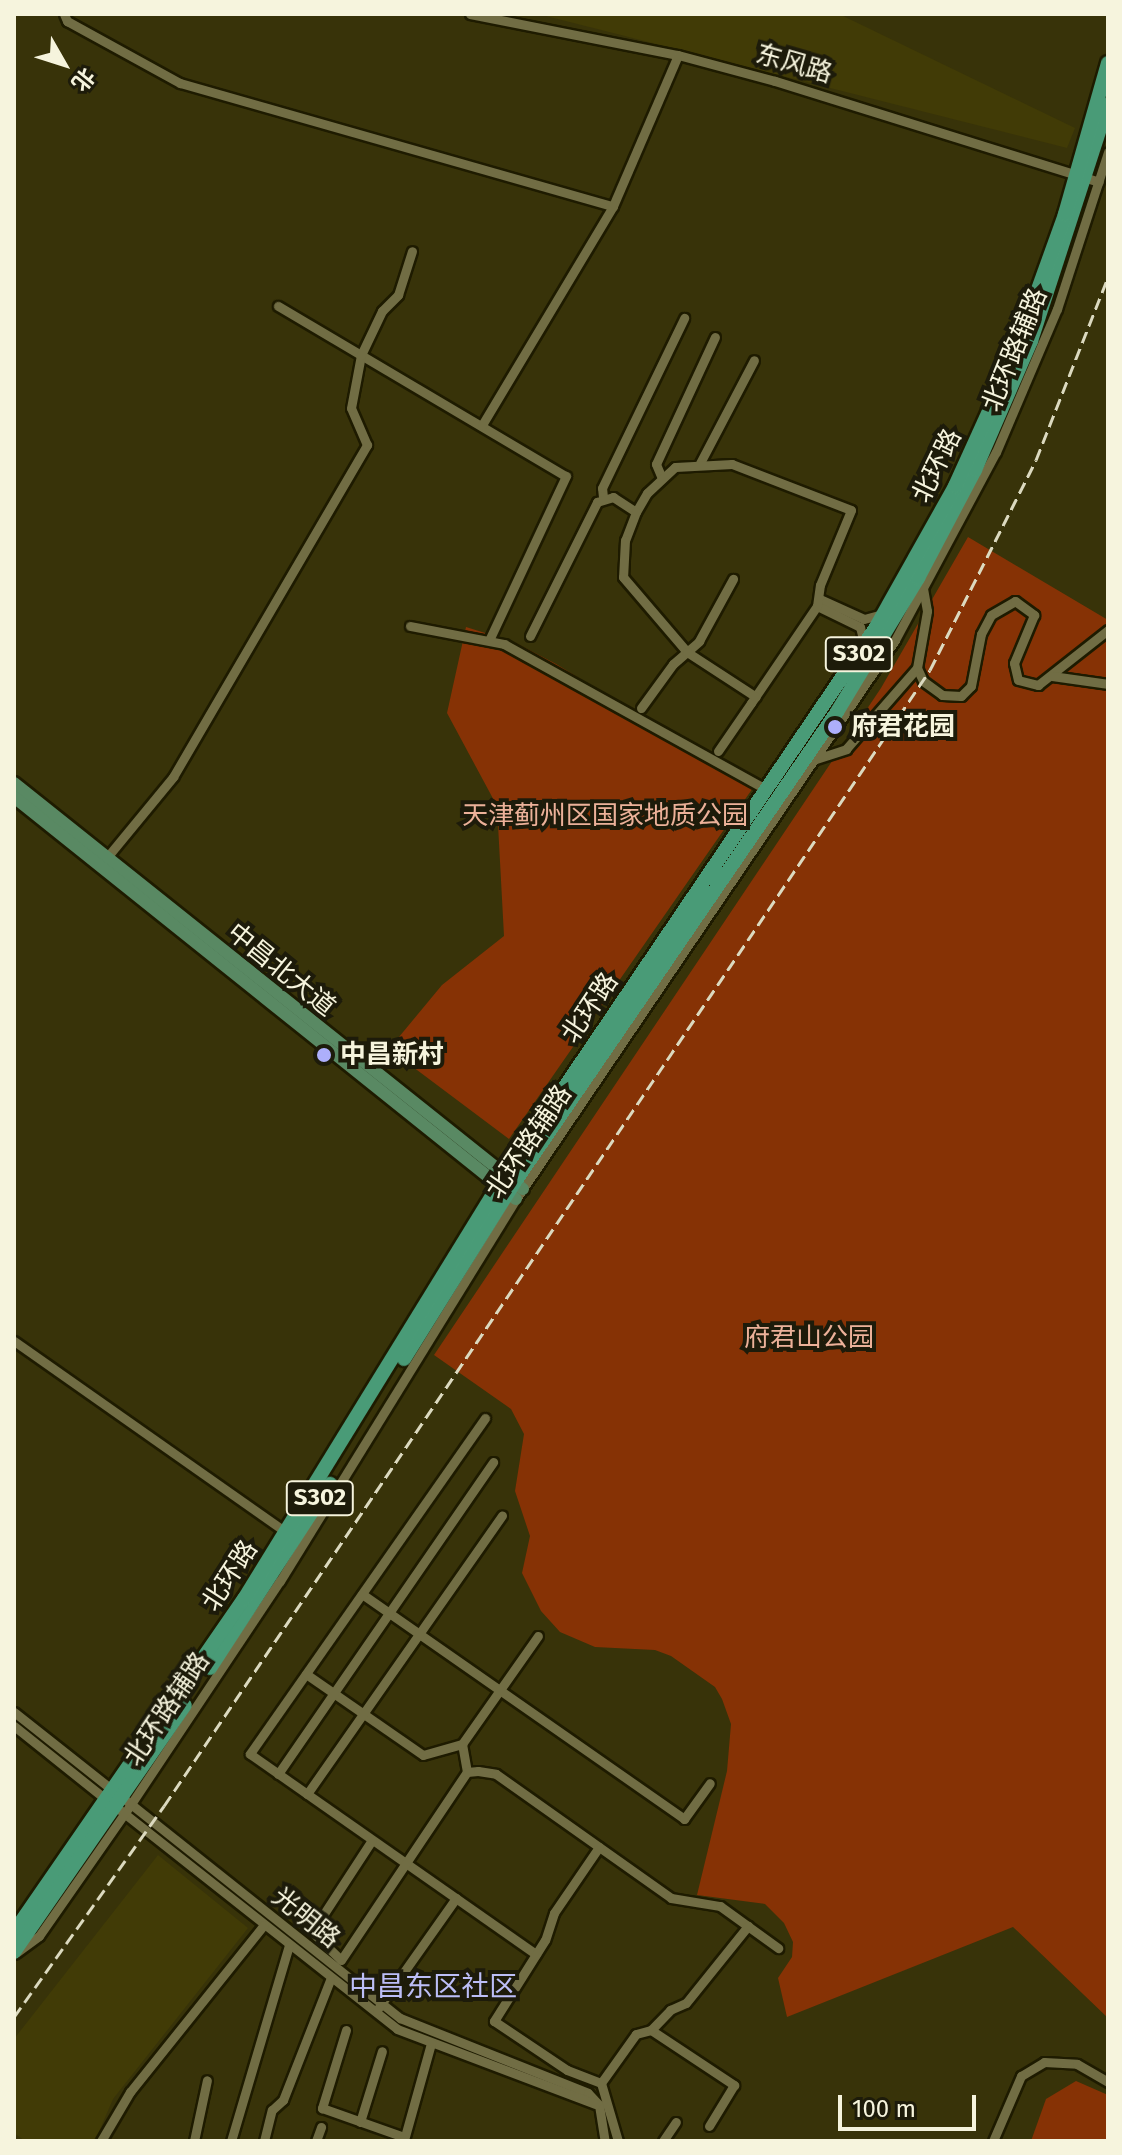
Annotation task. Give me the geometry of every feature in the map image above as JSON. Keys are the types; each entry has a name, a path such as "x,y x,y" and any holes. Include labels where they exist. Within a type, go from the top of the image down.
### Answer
{"highway":[{"name":"北环路","path":"14,1932 120,1802 287,1533 864,647 948,499 997,396 1088,178 1108,63"},
{"name":"北环路","path":"14,1953 120,1802 321,1498 510,1188 811,760 921,584 1031,341 1088,178 1108,104"}],"main road":[{"name":"中昌北大道","path":"14,783 103,862"},
{"name":"中昌北大道","path":"14,797 103,862 510,1188"}],"street":[{"path":"64,14 67,21 180,83 613,206"},
{"name":"东风路","path":"470,14 678,55 1088,178"},
{"path":"482,425 613,206 678,55"},
{"path":"1088,178 1108,152"},
{"path":"103,862 173,777 367,445 351,408 361,355 382,311 398,295 412,251"},
{"path":"278,306 566,476 490,638"},
{"path":"530,636 603,497 602,488 684,318"},
{"path":"661,476 656,464 715,337"},
{"path":"700,463 754,360"},
{"path":"718,751 756,697 819,602 820,585 851,510 732,464 700,463 675,467 661,476 636,512 625,540 623,577 687,652 756,697"},
{"path":"603,497 628,504 636,512"},
{"path":"641,708 699,641 733,579"},
{"path":"811,760 846,749 917,668 927,611 921,584"},
{"path":"909,680 923,681 950,698 967,692 991,615 1015,601 1034,615 1014,663 1018,680 1038,685 1108,630"},
{"path":"819,602 864,619 883,614"},
{"path":"819,602 860,627 864,647"},
{"path":"410,626 490,638 764,788"},
{"path":"917,668 923,681"},
{"path":"1052,676 1108,684"},
{"path":"14,1341 287,1533"},
{"path":"485,1418 250,1754 536,1954"},
{"path":"278,1774 493,1462"},
{"path":"307,1794 502,1516"},
{"path":"362,1594 684,1819 710,1783"},
{"path":"306,1674 423,1755 462,1744 538,1636"},
{"name":"光明路","path":"14,1712 330,1980 431,2043 599,2105"},
{"name":"光明路","path":"14,1726 120,1802 378,2010 434,2034 563,2080 588,2093 599,2105"},
{"path":"372,1840 312,1932 341,1960 467,1772 462,1744"},
{"path":"467,1772 496,1774 671,1898 720,1906 778,1948"},
{"path":"599,1847 554,1913 536,1954 494,2021 567,2070 601,2083"},
{"path":"378,2010 456,1898"},
{"path":"101,2141 130,2092 264,1925"},
{"path":"601,2083 636,2034 651,2030 670,2010 686,2003 748,1926"},
{"path":"231,2141 289,1945"},
{"path":"264,2141 272,2110 283,2100 330,1980"},
{"path":"346,2030 321,2103 404,2139 431,2043"},
{"path":"651,2030 734,2085 709,2126"},
{"path":"360,2122 382,2051"},
{"path":"993,2141 1021,2076 1044,2062 1077,2064 1108,2082"},
{"path":"194,2141 207,2080"},
{"path":"601,2083 618,2141"},
{"path":"599,2105 605,2141"},
{"path":"663,2141 676,2122"},
{"path":"316,2141 321,2127"}],"shaded area":[{"path":"538,14 839,14 1075,128 1067,148"},
{"path":"158,1855 248,1928 113,2099 95,2141 25,2141 14,2133 14,2039"}],"green space":[{"name":"府君山公园","path":"968,537 1108,620 1108,2018 1013,1927 787,2017 778,1978 792,1957 793,1942 784,1923 765,1904 697,1895 727,1771 731,1724 722,1699 715,1687 671,1656 655,1650 595,1647 560,1632 541,1611 522,1573 530,1536 515,1491 524,1434 511,1409 434,1355 881,688"},
{"name":"天津蓟州区国家地质公园","path":"466,627 514,642 556,664 755,785 509,1139 389,1049 442,985 504,936 497,806 447,713"},
{"path":"1076,2081 1108,2095 1108,2141 1031,2141 1046,2099"}],"railway":[{"path":"14,2017 164,1806 930,670 1036,460 1108,277"}],"place":[{"name":"府君花园","path":"835,727"},
{"name":"中昌新村","path":"324,1055"}],"district":[{"name":"中昌东区社区","path":"433,1987"}]}
